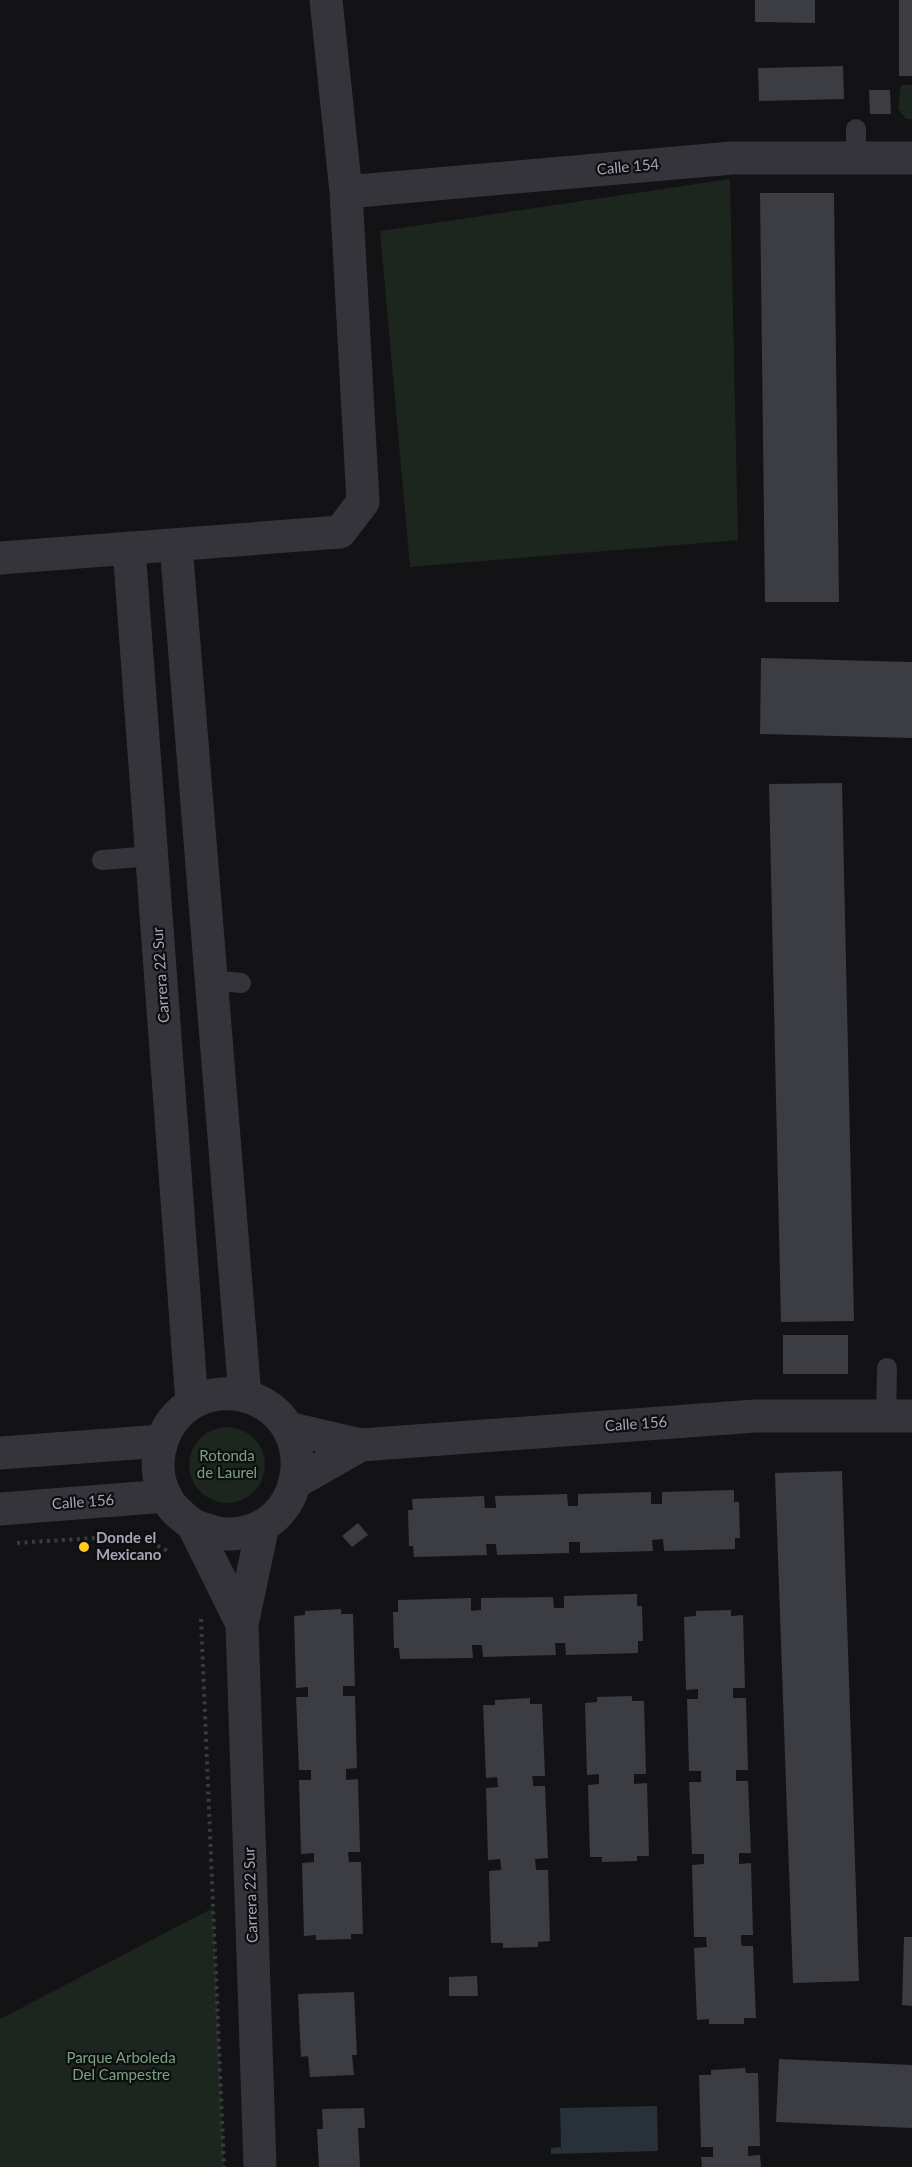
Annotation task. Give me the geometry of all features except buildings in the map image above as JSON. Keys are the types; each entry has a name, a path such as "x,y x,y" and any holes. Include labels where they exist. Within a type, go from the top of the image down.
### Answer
{"street":[{"path":"0,558 340,532 363,502 346,192 326,0"},
{"name":"Calle 154","path":"346,192 732,158 856,143 912,158"},
{"path":"176,545 226,982 245,1396"},
{"name":"Carrera 22 Sur","path":"129,548 192,1403"},
{"path":"227,1393 245,1396 262,1403 288,1428 296,1445 298,1463 296,1482 289,1499 278,1514 263,1525 246,1532 228,1534 210,1532 193,1525 179,1514 166,1496 157,1468 162,1441 166,1430 177,1414 192,1403 209,1396 227,1393"},
{"name":"Calle 156","path":"288,1428 361,1444 755,1416 899,1415"},
{"path":"0,1453 162,1441"},
{"name":"Calle 156","path":"296,1482 361,1444"},
{"name":"Calle 156","path":"0,1509 166,1496"},
{"name":"Carrera 22 Sur","path":"193,1525 242,1624"},
{"name":"Carrera 22 Sur","path":"260,2167 242,1624 263,1525"}],"lane":[{"path":"102,860 152,856"},
{"path":"886,1368 899,1415"}],"path":[{"path":"11,1544 126,1536 144,1539 161,1546 175,1556"},
{"path":"201,1609 224,2167"}],"green space":[{"path":"901,85 912,85 912,119 906,119 898,109"},
{"path":"730,179 738,540 410,567 380,231"},
{"name":"Rotonda de Laurel","path":"227,1427 241,1430 254,1438 262,1451 265,1465 262,1479 254,1492 241,1500 227,1503 213,1500 200,1492 192,1479 189,1465 192,1451 200,1438 213,1430"},
{"name":"Parque Arboleda Del Campestre","path":"213,1908 224,2167 0,2167 0,2019"}],"shaded area":[{"path":"657,2106 658,2151 551,2154 551,2148 561,2147 560,2108"}],"place":[{"name":"Donde el Mexicano","path":"84,1547"}]}
